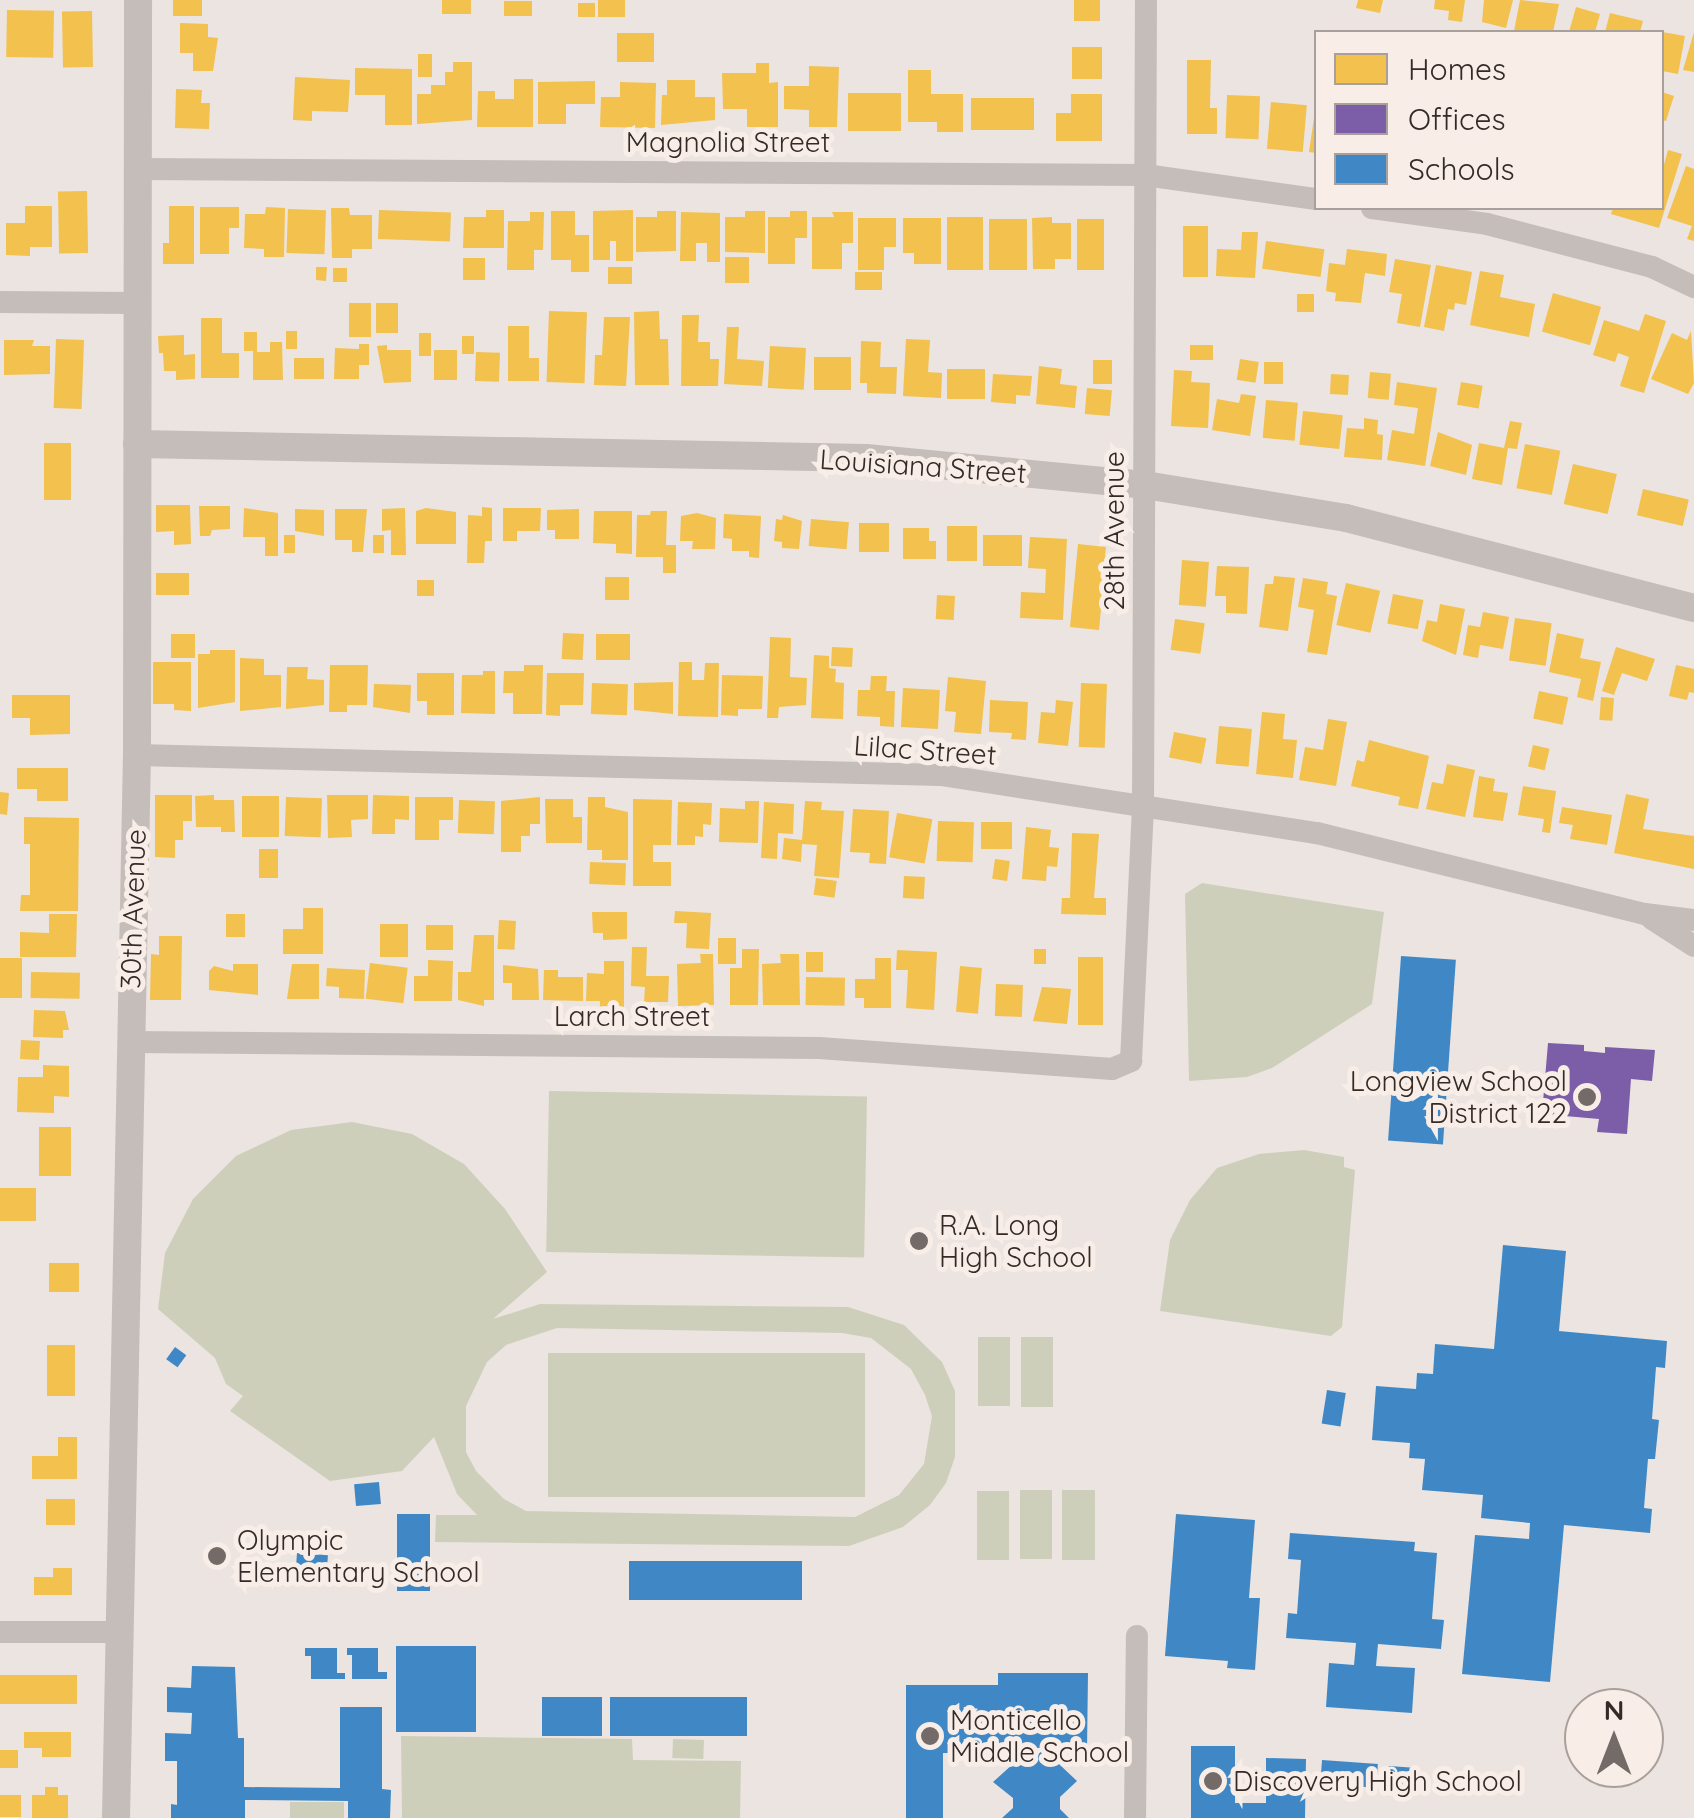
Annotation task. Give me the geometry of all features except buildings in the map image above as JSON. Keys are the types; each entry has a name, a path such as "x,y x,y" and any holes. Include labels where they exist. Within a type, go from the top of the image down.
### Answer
{"street":[{"name":"30th Avenue","path":"116,1818 137,755 138,0"},
{"name":"28th Avenue","path":"1131,1061 1142,808 1146,0"},
{"name":"Magnolia Street","path":"138,169 1145,174 1314,200"},
{"path":"1386,210 1487,224 1652,267 1694,286"},
{"path":"0,302 135,303"},
{"name":"Louisiana Street","path":"137,444 866,458 1144,485 1346,518 1694,608"},
{"name":"Lilac Street","path":"137,755 941,776 1317,833 1645,914 1694,920"},
{"path":"1645,914 1694,946"},
{"name":"Larch Street","path":"130,1042 819,1048 1112,1069 1131,1061"},
{"path":"0,1632 117,1632"},
{"path":"1135,1818 1136,1636"}],"green space":[{"path":"1202,883 1384,912 1372,1004 1272,1068 1247,1077 1189,1081 1185,894"},
{"path":"549,1091 867,1097 864,1258 546,1252"},
{"path":"352,1122 412,1134 464,1164 505,1209 547,1272 493,1319 540,1304 848,1307 904,1325 942,1362 955,1391 955,1457 946,1483 930,1505 903,1527 849,1546 435,1542 436,1515 477,1515 457,1494 434,1437 402,1471 330,1481 230,1411 243,1396 226,1384 215,1358 158,1309 165,1253 193,1199 236,1156 291,1130","holes":["557,1328 842,1333 871,1338 911,1369 932,1416 924,1464 899,1495 855,1517 526,1511 504,1499 476,1471 466,1452 466,1406 487,1362 506,1345"]},
{"path":"1304,1150 1344,1157 1344,1167 1355,1170 1342,1327 1331,1336 1160,1311 1170,1240 1190,1200 1217,1168 1259,1154"},
{"path":"978,1337 1010,1337 1010,1406 978,1406"},
{"path":"1021,1337 1053,1337 1053,1407 1021,1407"},
{"path":"548,1353 865,1353 865,1497 548,1497"},
{"path":"1020,1490 1052,1490 1052,1559 1020,1559"},
{"path":"1062,1490 1095,1490 1095,1560 1062,1560"},
{"path":"977,1491 1009,1491 1009,1560 977,1560"},
{"path":"401,1736 632,1739 633,1760 741,1761 740,1818 402,1818"},
{"path":"673,1739 704,1740 703,1759 672,1758"},
{"path":"290,1802 344,1802 344,1818 290,1818"}],"place":[{"name":"Longview School District 122","path":"1587,1097"},
{"name":"R.A. Long High School","path":"919,1241"},
{"name":"Olympic Elementary School","path":"217,1556"},
{"name":"Monticello Middle School","path":"930,1736"},
{"name":"Discovery High School","path":"1213,1781"}]}
